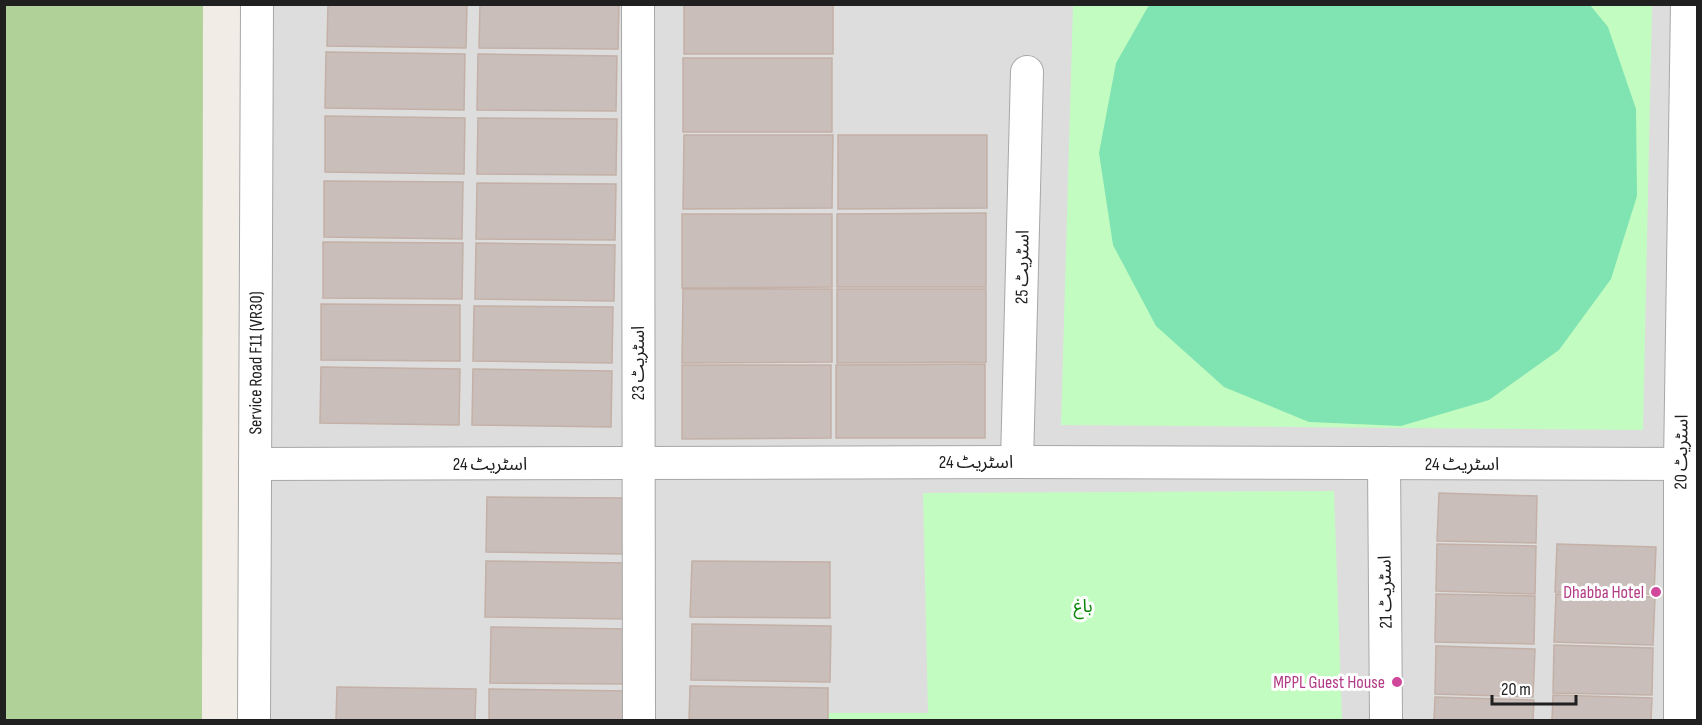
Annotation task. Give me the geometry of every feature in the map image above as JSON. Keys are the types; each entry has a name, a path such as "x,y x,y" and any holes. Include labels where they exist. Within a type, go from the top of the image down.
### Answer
{"street":[{"name":"Service Road F11 (VR30)","path":"254,720 258,4"},
{"name":"اسٹریٹ 23","path":"638,4 639,720"},
{"name":"اسٹریٹ 20","path":"1680,720 1689,464 1692,226 1687,4"},
{"name":"اسٹریٹ 25","path":"1017,462 1027,72"},
{"name":"اسٹریٹ 24","path":"255,464 1017,462 1689,464"},
{"name":"اسٹریٹ 21","path":"1384,463 1386,720"}],"shaded area":[{"path":"250,5 1697,5 1697,720 253,720"}],"green space":[{"path":"4,5 203,5 202,720 5,720"},
{"path":"1073,5 1652,5 1643,430 1061,425"},
{"path":"1149,5 1590,5 1608,27 1636,109 1637,196 1611,279 1559,350 1489,400 1401,426 1309,422 1224,387 1156,326 1113,245 1099,153 1116,63"},
{"name":"باغ","path":"1334,491 1342,720 824,720 824,713 928,713 923,493"}],"building":[{"path":"328,4 467,4 466,48 327,46"},
{"path":"480,4 619,4 618,49 479,48"},
{"path":"684,4 833,4 833,54 684,54"},
{"path":"326,52 465,54 464,110 325,108"},
{"path":"478,54 617,56 616,111 477,110"},
{"path":"683,58 832,58 832,132 683,132"},
{"path":"325,116 465,118 464,174 325,172"},
{"path":"478,118 617,119 616,175 477,174"},
{"path":"684,135 833,135 832,208 683,209"},
{"path":"838,135 987,135 987,208 838,209"},
{"path":"324,181 463,182 462,239 324,237"},
{"path":"477,183 616,184 615,240 476,239"},
{"path":"986,213 986,287 837,287 837,214"},
{"path":"682,214 832,214 832,287 682,288"},
{"path":"323,242 463,243 462,299 323,298"},
{"path":"476,243 615,245 614,301 475,299"},
{"path":"683,289 832,289 832,362 682,363"},
{"path":"837,289 986,289 986,362 837,363"},
{"path":"321,304 460,305 460,361 321,360"},
{"path":"474,306 613,307 612,363 473,361"},
{"path":"985,364 985,438 836,438 836,365"},
{"path":"682,365 831,365 831,438 682,439"},
{"path":"321,367 460,369 459,425 320,423"},
{"path":"473,369 612,371 611,427 472,425"},
{"path":"1439,493 1537,496 1536,543 1437,541"},
{"path":"487,497 626,498 625,554 486,552"},
{"path":"1437,544 1536,546 1535,594 1436,591"},
{"path":"1557,544 1656,547 1654,594 1555,592"},
{"path":"486,561 625,563 624,619 485,617"},
{"path":"692,561 830,562 830,618 690,617"},
{"path":"1436,594 1535,596 1534,644 1435,642"},
{"path":"1556,594 1655,597 1653,645 1554,642"},
{"path":"692,624 831,626 830,682 691,680"},
{"path":"491,627 630,629 629,684 490,683"},
{"path":"1554,645 1653,648 1652,695 1553,693"},
{"path":"1436,646 1535,649 1533,697 1435,694"},
{"path":"690,686 828,688 828,720 689,720"},
{"path":"337,687 476,689 475,720 336,720"},
{"path":"489,689 628,691 628,720 489,720"},
{"path":"1553,695 1652,698 1651,720 1552,720"},
{"path":"1435,697 1534,700 1533,720 1434,720"}],"place":[{"name":"Dhabba Hotel","path":"1656,592"},
{"name":"MPPL Guest House","path":"1397,682"}]}
